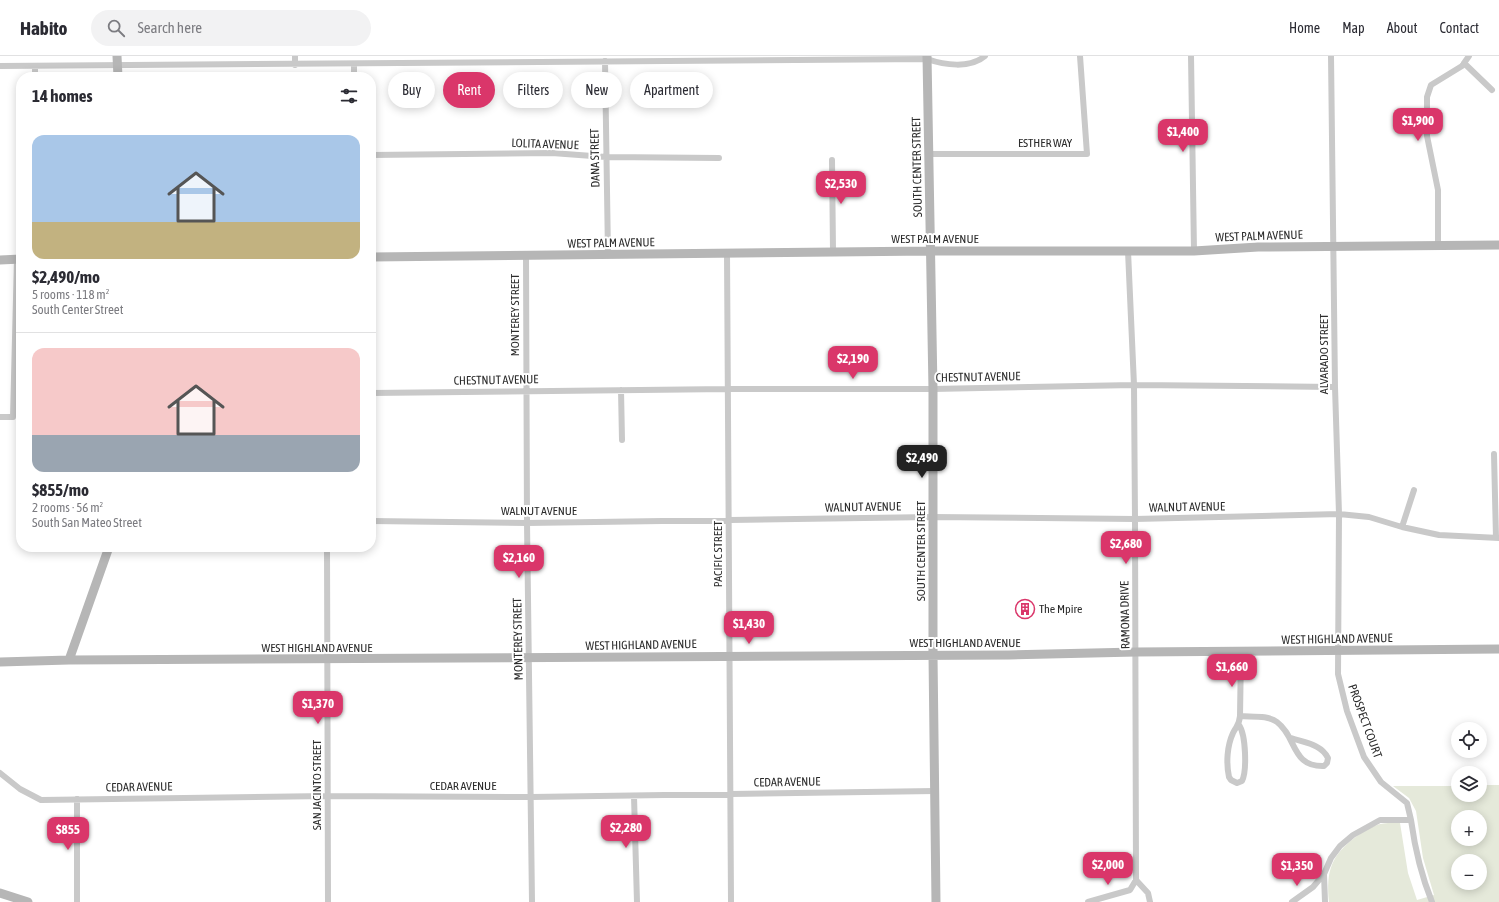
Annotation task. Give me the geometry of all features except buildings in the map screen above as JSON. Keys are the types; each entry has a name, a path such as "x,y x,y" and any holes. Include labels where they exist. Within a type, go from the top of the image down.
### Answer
{"street":[{"path":"295,56 295,65"},
{"path":"380,56 380,64"},
{"path":"456,56 456,63"},
{"path":"0,66 35,66 117,60 295,65 456,63 524,59 605,61 676,58 927,58 947,64 961,64 973,62 985,56"},
{"name":"ESTHER WAY","path":"929,154 1087,154 1080,56"},
{"path":"1191,56 1194,250"},
{"name":"ALVARADO STREET","path":"1331,56 1335,387 1339,514 1338,651"},
{"path":"1438,246 1438,190 1426,136 1427,96 1429,89 1434,82 1452,73 1464,63 1469,56"},
{"name":"SOUTH CENTER STREET","path":"927,58 933,389 932,518 936,902"},
{"path":"117,60 118,72"},
{"name":"DANA STREET","path":"605,61 608,255"},
{"path":"1464,63 1492,90"},
{"path":"354,64 354,72"},
{"path":"35,66 35,72"},
{"name":"LOLITA AVENUE","path":"376,155 552,153 606,158 719,158"},
{"path":"832,160 833,251"},
{"name":"WEST PALM AVENUE","path":"376,257 727,254 930,250 1128,251 1258,247 1499,245"},
{"name":"RAMONA DRIVE","path":"1128,251 1134,385 1136,880"},
{"name":"PACIFIC STREET","path":"727,254 731,902"},
{"name":"MONTEREY STREET","path":"526,256 527,523 532,797 532,902"},
{"path":"0,260 16,259"},
{"path":"0,417 13,417 16,338"},
{"name":"CHESTNUT AVENUE","path":"376,393 728,388 933,389 1134,385 1335,387"},
{"path":"621,390 622,440"},
{"path":"1494,454 1497,538"},
{"path":"1402,527 1414,490"},
{"name":"WALNUT AVENUE","path":"376,521 527,523 932,518 1135,519 1339,514 1369,517 1402,527 1439,534 1497,538"},
{"path":"69,660 107,552"},
{"name":"SAN JACINTO STREET","path":"327,552 326,660 328,902"},
{"name":"WEST HIGHLAND AVENUE","path":"0,662 69,660 326,660 1499,649"},
{"name":"PROSPECT COURT","path":"1338,651 1340,683 1347,711 1364,757 1372,772 1381,782 1407,803 1421,876 1432,902"},
{"path":"1239,725 1244,736 1244,775 1242,781 1237,783 1229,777 1228,749 1233,733 1239,725 1241,652"},
{"path":"1240,716 1267,718 1277,722 1291,738 1300,758 1318,766 1324,766 1327,763 1328,758 1321,749 1315,745 1291,738"},
{"name":"CEDAR AVENUE","path":"0,773 20,789 41,800 328,796 634,796 934,791"},
{"path":"634,796 637,902"},
{"path":"77,799 77,902"},
{"path":"1292,902 1313,887 1324,874 1331,858 1340,846 1353,835 1380,820 1411,820"},
{"path":"1324,874 1325,902"},
{"path":"1088,902 1130,890 1136,880 1148,893 1150,902"},
{"path":"0,893 28,902"}],"shaded area":[{"path":"1487,785 1499,785 1499,902 1329,902 1328,881 1332,864 1341,850 1357,836 1368,829 1387,823 1400,823 1408,873 1417,900 1434,895 1423,858 1416,811 1409,798 1393,786 1451,786 1451,802 1487,802"}],"place":[{"name":"The Mpire","path":"1025,609"}]}
